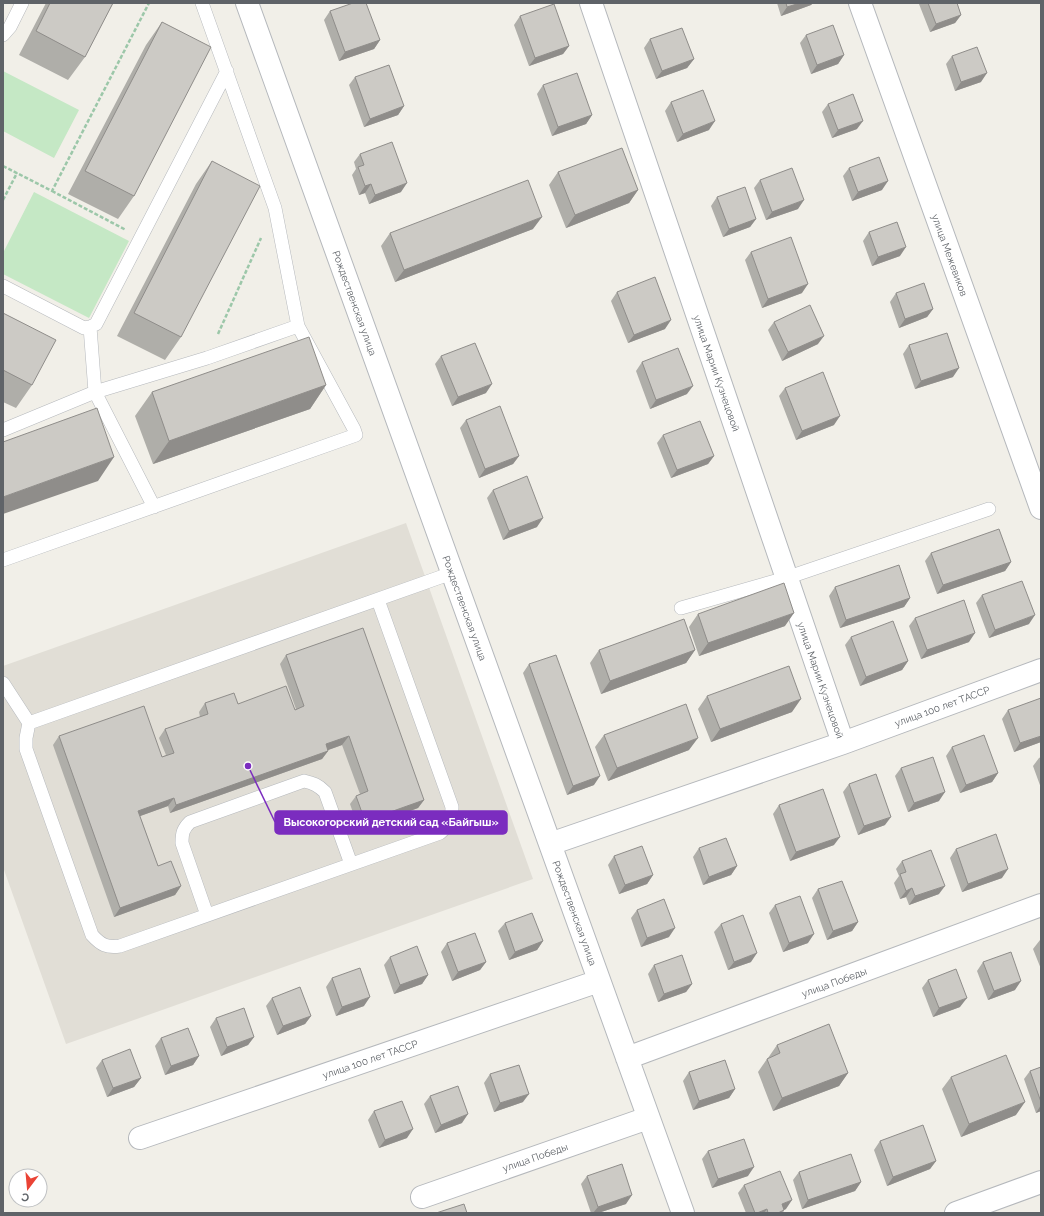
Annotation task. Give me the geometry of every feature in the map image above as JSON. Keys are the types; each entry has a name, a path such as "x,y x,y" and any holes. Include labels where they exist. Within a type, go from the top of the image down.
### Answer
{"street":[{"name":"Рождественская улица","path":"247,3 683,1213"},
{"name":"улица Марии Кузнецовой","path":"591,3 843,743"},
{"name":"улица Межевиков","path":"860,3 1041,508"},
{"name":"улица 100 лет ТАССР","path":"550,844 843,743 1041,670"},
{"name":"улица Победы","path":"627,1058 1041,905"},
{"name":"улица 100 лет ТАССР","path":"140,1138 599,981"},
{"name":"улица Победы","path":"422,1197 648,1118"},
{"path":"956,1213 1041,1182"}],"lane":[{"path":"3,35 10,27 22,3"},
{"path":"3,560 356,435 298,326 275,208 202,3"},
{"path":"3,286 84,328 96,324 227,71"},
{"path":"3,430 94,392 207,358 298,326"},
{"path":"90,327 94,392 154,507"},
{"path":"681,608 786,578 988,509"},
{"path":"29,724 452,573"},
{"path":"3,683 29,724 26,738 26,749 92,935 104,946 120,946 440,833 449,824 452,817 452,808 378,600"},
{"path":"207,915 182,843 182,834 184,828 190,822 219,811 304,781 314,783 320,786 325,792 351,864"}],"path":[{"path":"52,191 149,3"},
{"path":"3,166 140,238"},
{"path":"3,200 17,173"},
{"path":"207,358 275,208"}],"shaded area":[{"path":"406,523 533,879 66,1044 3,867 3,666"}],"green space":[{"path":"3,71 79,110 54,158 3,131"},
{"path":"34,192 129,241 89,318 3,274 3,253"}],"building":[{"path":"50,3 113,3 85,57 36,31"},
{"path":"353,3 366,3 380,40 345,52 330,11"},
{"path":"786,3 800,3 787,7"},
{"path":"928,3 957,3 961,15 936,24"},
{"path":"554,4 569,46 535,58 520,16"},
{"path":"162,22 211,47 134,196 85,171"},
{"path":"833,25 844,55 817,65 806,35"},
{"path":"682,28 694,59 662,71 650,39"},
{"path":"977,47 987,73 961,82 952,56"},
{"path":"389,65 404,106 370,119 355,77"},
{"path":"577,73 592,115 558,127 543,85"},
{"path":"703,90 715,121 683,134 671,102"},
{"path":"853,94 863,121 838,130 828,104"},
{"path":"392,142 407,183 375,195 371,184 365,186 358,167 364,165 360,154"},
{"path":"622,148 638,190 575,215 558,172"},
{"path":"879,157 888,181 858,192 849,168"},
{"path":"212,161 260,186 181,337 134,313"},
{"path":"792,168 804,200 772,212 760,180"},
{"path":"528,180 542,217 404,270 390,233"},
{"path":"745,187 756,219 729,229 717,197"},
{"path":"897,222 906,247 878,257 869,232"},
{"path":"791,237 808,284 768,299 751,252"},
{"path":"655,277 671,320 634,335 617,292"},
{"path":"924,283 933,309 905,319 896,293"},
{"path":"810,305 824,336 788,352 774,322"},
{"path":"3,313 56,340 32,385 3,370"},
{"path":"947,333 959,368 921,381 909,345"},
{"path":"309,337 326,385 169,441 152,392"},
{"path":"475,343 492,384 458,397 441,356"},
{"path":"678,348 693,386 656,400 642,362"},
{"path":"823,372 840,416 802,431 785,388"},
{"path":"500,406 519,456 485,469 466,420"},
{"path":"97,408 114,457 3,497 3,442"},
{"path":"700,421 714,456 677,470 663,435"},
{"path":"527,476 543,518 509,531 493,490"},
{"path":"999,529 1011,562 943,585 931,553"},
{"path":"899,565 910,598 846,620 835,587"},
{"path":"1022,581 1035,615 995,630 982,595"},
{"path":"784,583 794,613 708,643 698,614"},
{"path":"964,600 975,633 927,650 915,618"},
{"path":"684,619 695,650 610,681 599,650"},
{"path":"893,621 908,661 866,677 851,637"},
{"path":"363,628 424,800 365,821 356,796 368,791 349,736 326,744 328,751 176,805 174,798 138,811 158,866 171,861 181,886 120,908 59,736 144,706 162,757 174,753 165,729 208,714 205,703 234,693 238,704 286,686 295,710 304,706 286,655"},
{"path":"556,655 600,776 573,786 529,664"},
{"path":"789,666 801,699 720,729 707,696"},
{"path":"1041,698 1041,736 1020,743 1008,710"},
{"path":"686,704 698,738 617,768 604,735"},
{"path":"984,735 998,773 966,785 952,747"},
{"path":"933,757 945,792 914,803 901,768"},
{"path":"876,774 891,817 864,826 849,784"},
{"path":"823,789 840,837 796,852 779,805"},
{"path":"996,834 1008,869 968,884 956,849"},
{"path":"726,838 737,866 709,877 699,848"},
{"path":"642,846 653,875 625,885 614,856"},
{"path":"931,850 945,886 915,896 912,888 906,891 900,874 906,872 902,861"},
{"path":"842,881 858,922 833,931 818,889"},
{"path":"800,896 814,934 789,943 775,905"},
{"path":"664,899 675,928 647,938 637,910"},
{"path":"532,913 543,941 515,952 505,923"},
{"path":"743,915 757,953 734,962 721,924"},
{"path":"475,933 486,962 458,972 447,943"},
{"path":"417,946 428,975 400,985 390,957"},
{"path":"1011,952 1021,981 994,991 983,962"},
{"path":"682,955 692,984 664,994 654,965"},
{"path":"360,968 370,997 342,1007 332,978"},
{"path":"956,969 967,998 939,1008 928,980"},
{"path":"300,987 311,1016 283,1026 272,998"},
{"path":"244,1008 254,1037 227,1047 216,1018"},
{"path":"829,1024 848,1073 782,1098 767,1059 780,1053 777,1045"},
{"path":"188,1028 199,1056 171,1066 161,1038"},
{"path":"130,1049 141,1078 113,1088 102,1060"},
{"path":"1006,1055 1025,1102 969,1124 951,1077"},
{"path":"725,1060 735,1089 699,1101 689,1072"},
{"path":"519,1065 529,1094 500,1103 490,1074"},
{"path":"1041,1067 1041,1102 1030,1071"},
{"path":"458,1086 468,1114 441,1125 430,1096"},
{"path":"402,1101 413,1129 385,1140 374,1111"},
{"path":"923,1125 936,1161 893,1177 880,1141"},
{"path":"744,1139 754,1167 718,1179 708,1151"},
{"path":"851,1154 861,1182 808,1200 799,1172"},
{"path":"622,1164 632,1195 598,1207 587,1176"},
{"path":"780,1171 792,1200 782,1204 784,1210 778,1213 768,1213 767,1209 755,1213 744,1185"},
{"path":"464,1204 467,1213 436,1213"}],"place":[{"name":"Высокогорский детский сад «Байгыш»","path":"248,766"}]}
